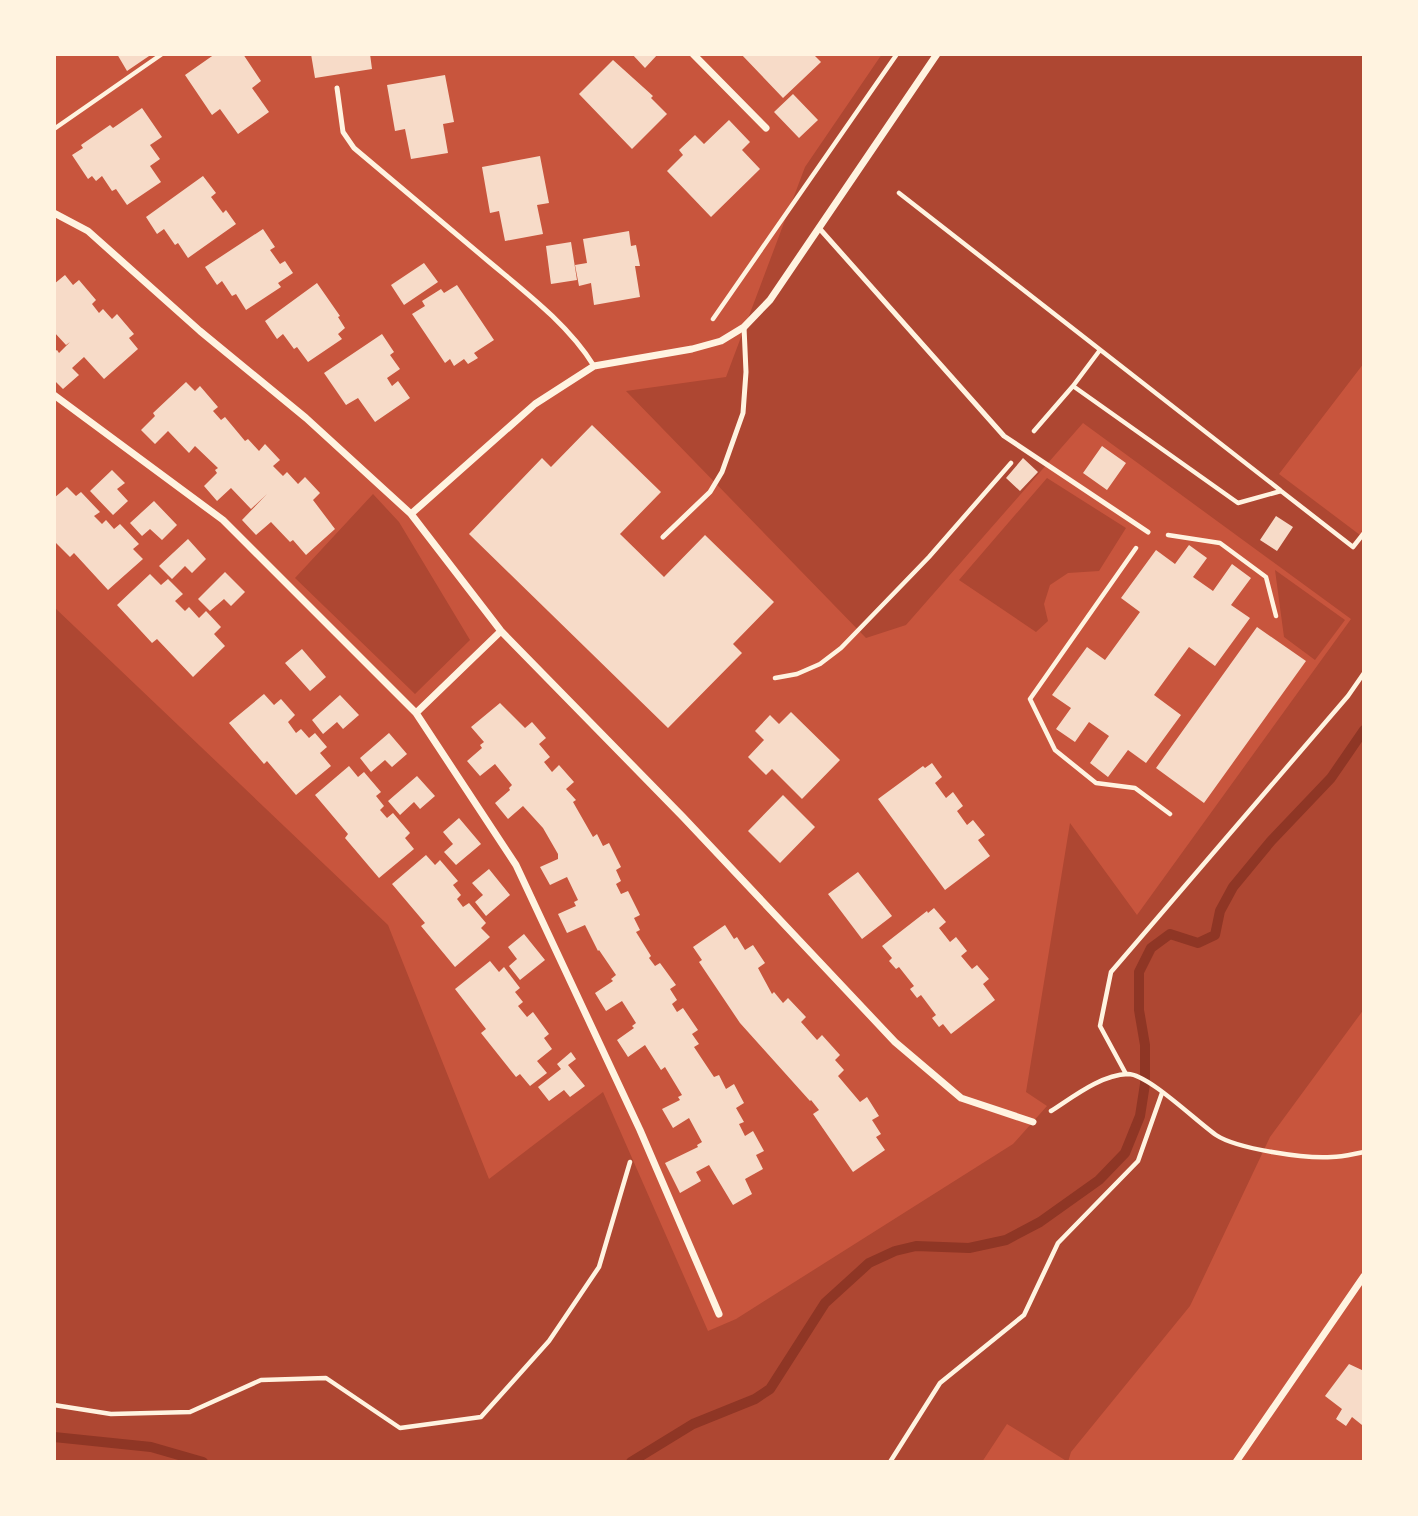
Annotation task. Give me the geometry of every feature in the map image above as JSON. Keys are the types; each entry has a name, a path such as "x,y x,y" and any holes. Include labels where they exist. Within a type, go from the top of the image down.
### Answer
{"street":[{"path":"693,54 766,128"},
{"path":"411,514 535,404 594,366 692,349 721,341 744,327 770,300 937,54"},
{"path":"54,213 88,231 200,331 306,418 411,514 501,631 684,817 895,1041 961,1098 1033,1122"},
{"path":"54,395 223,520 416,713 516,865 640,1130 719,1314"},
{"path":"416,713 501,631"},
{"path":"1236,1462 1364,1276"}],"lane":[{"path":"337,88 343,132 354,148 515,284 565,330 594,366"},
{"path":"819,228 1004,436 1148,532"},
{"path":"663,537 710,492 722,472 743,413 746,372 744,327"}],"path":[{"path":"54,129 162,54"},
{"path":"692,349 897,54"},
{"path":"900,193 1353,547 1364,533"},
{"path":"775,678 797,674 820,664 841,648 970,511 1100,350"},
{"path":"1073,386 1238,503 1281,491"},
{"path":"1170,814 1135,788 1096,783 1065,759 1055,750 1030,699 1148,532 1220,543 1266,577 1276,616"},
{"path":"1126,1074 1100,1026 1111,972 1348,696 1364,673"},
{"path":"1033,1122 1094,1084 1126,1074 1136,1076 1153,1086 1219,1137 1264,1150 1330,1157 1364,1152"},
{"path":"890,1462 940,1383 1024,1315 1058,1243 1138,1161 1162,1093"},
{"path":"54,1405 111,1414 190,1412 261,1380 326,1378 400,1428 481,1417 549,1341 599,1267 640,1130"}],"shaded area":[{"path":"882,54 1364,54 1364,363 1279,474 1364,538 1364,1009 1270,1137 1190,1306 1071,1452 1068,1462 1007,1424 982,1462 54,1462 54,607 388,925 489,1179 603,1092 708,1331 736,1319 1013,1144 1047,1106 1026,1092 1070,823 1137,915 1351,619 1083,423 906,625 866,638 626,391 726,377 805,167"},
{"path":"1047,478 1126,528 1099,571 1068,573 1050,585 1044,604 1048,621 1036,632 959,580"},
{"path":"373,494 399,522 470,640 415,694 295,578"},
{"path":"1275,570 1345,620 1315,660 1284,637"}],"building":[{"path":"117,54 152,54 127,71"},
{"path":"215,54 243,54 261,81 252,88 269,112 238,134 220,109 212,115 185,75"},
{"path":"311,54 370,54 372,69 315,78"},
{"path":"632,54 658,54 645,68"},
{"path":"741,54 813,54 821,62 783,98"},
{"path":"613,60 653,96 651,98 667,114 632,149 579,94"},
{"path":"445,75 454,122 443,124 448,153 411,159 405,129 395,131 387,85"},
{"path":"793,94 818,120 799,138 774,112"},
{"path":"142,108 162,137 150,145 160,159 150,166 161,182 127,205 116,189 112,191 102,176 96,181 92,176 88,179 72,155 83,148 81,145 110,125 113,128"},
{"path":"729,120 750,142 742,150 760,169 711,217 667,171 683,155 679,150 695,135 704,144"},
{"path":"540,156 549,203 537,205 543,234 505,241 499,211 490,213 482,167"},
{"path":"203,176 216,193 211,197 223,213 226,210 236,224 188,258 164,229 157,234 146,217"},
{"path":"263,229 275,247 270,250 280,264 285,261 293,273 278,283 281,287 246,310 236,294 232,296 222,281 217,285 205,267"},
{"path":"629,231 631,246 636,245 640,266 635,266 640,297 594,305 591,283 579,286 575,265 587,263 583,239"},
{"path":"571,242 577,280 551,284 546,246"},
{"path":"424,263 438,282 404,305 391,285"},
{"path":"65,275 73,285 79,280 96,300 92,304 99,313 103,309 112,319 117,314 134,334 129,338 138,349 104,379 84,357 72,368 79,375 63,389 54,380 54,352 57,350 59,353 70,342 66,345 54,332 54,284"},
{"path":"317,283 345,328 338,334 342,339 308,362 283,334 277,339 265,321"},
{"path":"457,285 494,340 474,353 478,358 468,364 464,359 454,366 450,359 445,363 412,314 425,306 422,301 441,289 444,293"},
{"path":"382,334 394,352 390,355 400,369 387,378 392,386 398,381 410,398 375,422 358,398 346,405 324,373"},
{"path":"186,382 195,391 200,386 218,407 213,411 221,420 225,417 245,441 248,439 259,451 265,444 280,460 273,466 283,476 287,472 298,484 305,477 320,493 313,500 335,529 306,555 271,522 256,535 242,520 267,494 251,509 231,488 217,501 204,486 217,473 215,470 218,468 195,446 189,453 168,431 155,444 141,430 155,416 153,413"},
{"path":"592,425 661,492 620,534 664,577 705,535 774,602 733,644 742,653 668,728 469,534 542,458 551,467"},
{"path":"1102,446 1126,463 1107,490 1083,473"},
{"path":"1023,458 1038,472 1020,491 1006,478"},
{"path":"112,470 125,483 117,489 128,501 113,515 90,491"},
{"path":"67,487 76,496 81,492 100,512 94,516 102,524 106,520 114,529 120,524 139,544 133,549 143,559 108,590 74,553 70,557 54,541 54,498"},
{"path":"154,501 177,525 162,540 150,529 142,536 130,523"},
{"path":"1276,516 1293,527 1277,551 1260,540"},
{"path":"188,539 206,559 192,573 185,566 172,579 159,566"},
{"path":"1189,545 1207,558 1193,577 1213,591 1232,564 1251,578 1231,605 1250,618 1215,666 1189,647 1154,695 1181,715 1146,763 1128,750 1108,777 1090,763 1109,736 1089,722 1075,742 1056,729 1071,708 1052,695 1087,647 1105,660 1140,612 1121,598 1156,550 1175,564"},
{"path":"225,572 245,592 231,606 224,599 210,611 198,599"},
{"path":"150,574 161,585 168,579 183,594 175,601 185,611 189,607 199,618 206,611 221,627 214,634 225,646 193,677 157,639 152,643 117,605"},
{"path":"1257,627 1306,661 1204,803 1156,768"},
{"path":"302,649 326,677 310,691 285,663"},
{"path":"264,694 274,705 281,699 295,715 288,722 296,733 301,729 309,738 315,733 327,747 320,753 331,766 296,795 267,761 264,764 229,723"},
{"path":"340,695 359,715 343,729 337,722 323,734 312,720"},
{"path":"500,703 525,728 532,722 546,738 539,744 550,757 544,762 552,772 559,765 574,782 566,789 576,800 573,802 593,837 597,834 603,846 609,843 621,867 616,870 621,881 616,884 621,894 628,891 640,915 634,918 640,930 636,932 651,956 649,958 655,966 660,963 676,985 670,989 677,1000 672,1004 677,1012 683,1008 698,1030 692,1034 699,1044 694,1047 714,1077 719,1075 726,1089 734,1084 744,1103 736,1108 744,1122 739,1124 745,1136 753,1131 764,1151 756,1155 763,1169 745,1179 752,1194 733,1205 709,1165 696,1172 701,1181 680,1193 665,1163 698,1147 702,1142 689,1118 673,1128 662,1109 680,1100 678,1097 682,1095 665,1067 661,1070 645,1045 628,1057 617,1040 634,1028 632,1026 636,1023 622,1001 606,1011 595,993 613,981 611,979 616,975 598,951 585,925 567,933 558,914 576,906 574,902 578,900 567,877 550,885 540,867 558,859 558,854 543,828 523,806 508,819 495,803 512,785 495,764 480,776 467,761 482,748 480,745 484,742 471,727"},
{"path":"791,712 840,760 802,799 772,769 766,775 748,757 764,740 755,731 770,715 779,724"},
{"path":"389,733 407,754 392,767 385,760 371,772 360,758"},
{"path":"932,763 942,777 935,783 946,798 953,792 963,806 957,811 967,825 973,820 985,835 978,840 990,856 945,890 878,799 923,766 925,768"},
{"path":"349,766 358,777 364,772 381,792 376,796 384,806 380,810 387,818 393,813 410,833 405,838 414,849 379,878 345,838 348,834 315,795"},
{"path":"417,776 435,796 420,809 414,802 400,815 388,801"},
{"path":"783,795 815,827 780,863 748,831"},
{"path":"459,818 481,844 456,865 444,852 453,844 443,832"},
{"path":"426,855 435,865 440,860 458,881 453,885 461,895 457,899 463,907 469,903 486,923 481,928 490,937 455,967 421,926 425,923 392,884"},
{"path":"489,869 510,895 486,916 475,902 483,895 472,883"},
{"path":"858,872 892,916 862,939 828,894"},
{"path":"934,908 946,922 939,928 950,942 956,937 967,951 961,956 972,969 977,965 989,979 983,984 995,1000 951,1034 943,1024 939,1027 932,1018 936,1015 921,995 917,998 910,989 914,986 899,967 896,969 889,961 892,958 882,946"},
{"path":"725,925 745,950 753,945 765,963 758,968 772,994 774,992 783,1003 788,998 806,1017 801,1022 817,1040 822,1035 840,1055 835,1060 844,1070 838,1076 860,1102 867,1097 879,1116 872,1120 881,1134 876,1137 885,1150 853,1172 813,1114 819,1110 740,1023 699,962 702,960 693,947"},
{"path":"524,934 545,960 520,980 509,966 517,959 508,947"},
{"path":"490,961 499,972 504,967 520,988 515,992 523,1002 518,1006 527,1017 533,1012 549,1034 544,1038 552,1049 537,1061 547,1073 530,1086 520,1074 516,1077 481,1033 486,1029 455,989"},
{"path":"571,1052 576,1059 568,1065 585,1086 570,1097 564,1090 549,1101 538,1087 561,1069 557,1064"},
{"path":"1349,1364 1364,1371 1362,1425 1352,1417 1346,1426 1336,1419 1342,1409 1325,1396"}],"waterway":[{"path":"631,1462 693,1424 755,1399 770,1389 825,1303 869,1263 895,1251 916,1246 969,1248 1006,1240 1040,1222 1099,1180 1125,1153 1140,1116 1145,1084 1145,1045 1139,1010 1139,972 1151,948 1170,934 1198,943 1215,935 1220,911 1233,887 1271,841 1331,778 1364,730"},
{"path":"54,1437 151,1447 203,1462"}]}
